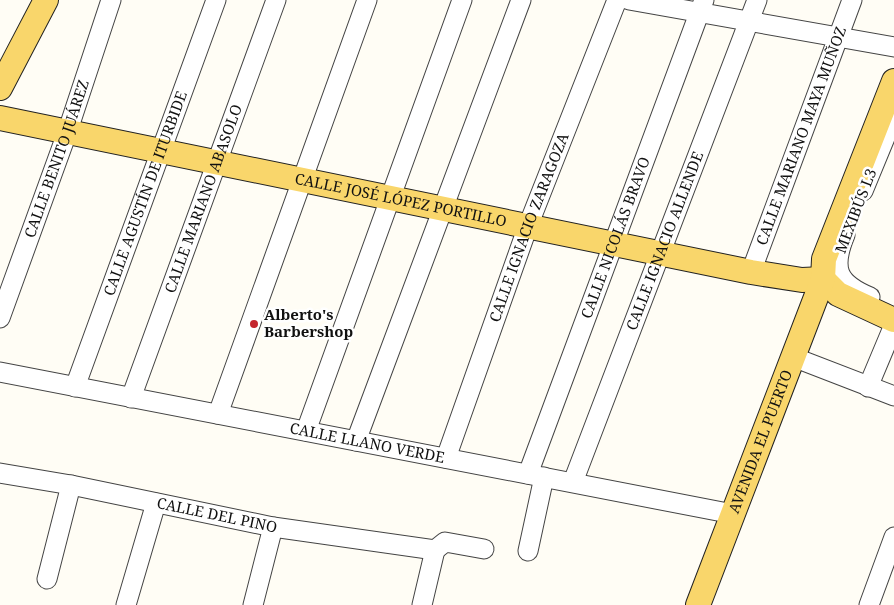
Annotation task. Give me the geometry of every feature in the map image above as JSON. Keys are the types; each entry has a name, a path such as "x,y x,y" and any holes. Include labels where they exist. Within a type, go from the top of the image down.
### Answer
{"main road":[{"path":"0,53 29,0"},
{"path":"0,88 46,0"},
{"name":"AVENIDA EL PUERTO","path":"698,605 793,357 812,279 824,259 894,80"},
{"name":"CALLE JOSÉ LÓPEZ PORTILLO","path":"0,118 751,272 812,279"},
{"path":"812,279 838,294 894,320"}],"street":[{"name":"CALLE BENITO JUÁREZ","path":"0,318 67,133 111,0"},
{"name":"CALLE AGUSTÍN DE ITURBIDE","path":"75,387 216,0"},
{"name":"CALLE MARIANO ABASOLO","path":"131,398 276,0"},
{"path":"218,414 367,0"},
{"path":"306,431 462,0"},
{"path":"356,441 521,0"},
{"name":"CALLE IGNACIO ZARAGOZA","path":"446,458 528,226 617,0"},
{"path":"629,0 702,6 749,21 894,47"},
{"name":"CALLE IGNACIO ALLENDE","path":"573,482 757,0"},
{"name":"CALLE MARIANO MAYA MUÑOZ","path":"751,272 852,0"},
{"name":"CALLE NICOLÁS BRAVO","path":"528,551 536,476 613,244 702,6"},
{"name":"MEXIBÚS L3","path":"894,116 840,247 837,264 842,279 852,289 894,308"},
{"path":"868,386 894,326"},
{"path":"793,357 894,396"},
{"name":"CALLE LLANO VERDE","path":"0,372 733,514"},
{"name":"CALLE DEL PINO","path":"0,473 71,485 273,527 434,550"},
{"path":"47,579 71,485"},
{"path":"126,605 156,503"},
{"path":"253,605 273,527"},
{"path":"869,605 894,537"},
{"path":"422,605 434,550 445,542 484,549"}],"place":[{"name":"Alberto's Barbershop","path":"254,324"}]}
